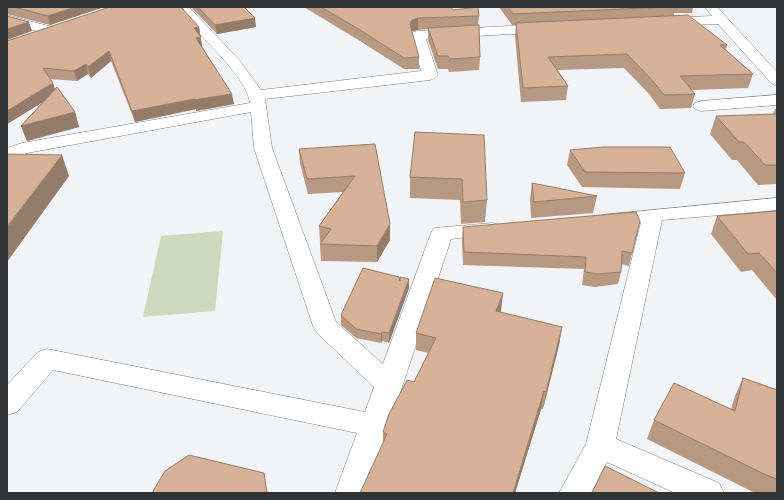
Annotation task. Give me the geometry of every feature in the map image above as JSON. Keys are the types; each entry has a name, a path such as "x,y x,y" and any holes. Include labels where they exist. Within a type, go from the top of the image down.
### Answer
{"street":[{"path":"182,7 235,64 258,100 263,148 325,326 388,384"},
{"path":"710,7 777,82"},
{"path":"7,19 52,30"},
{"path":"649,23 721,20"},
{"path":"12,149 258,100 430,75 418,35 562,28"},
{"path":"701,106 777,100"},
{"path":"590,221 777,204"},
{"path":"575,493 600,445 653,216"},
{"path":"351,493 373,425 442,232 512,227"},
{"path":"7,404 47,360 373,425"},
{"path":"600,445 708,493"}],"green space":[{"path":"223,231 215,311 143,317 161,236"}],"building":[{"path":"14,7 75,7 48,16"},
{"path":"110,7 181,7 199,27 194,28 201,37 196,38 232,94 194,100 195,99 132,111 109,51 88,67 86,64 74,71 43,68 53,83 7,111 7,41"},
{"path":"198,7 244,7 255,18 215,25"},
{"path":"321,7 451,7 453,10 478,7 479,16 418,18 412,20 410,24 419,57 404,58"},
{"path":"508,7 667,7 513,14"},
{"path":"688,15 727,45 720,45 753,74 680,76 695,94 664,95 627,54 548,57 568,86 523,88 516,23"},
{"path":"7,16 29,22 7,29"},
{"path":"479,25 480,57 450,59 448,56 438,56 428,28"},
{"path":"57,87 75,112 21,126"},
{"path":"777,114 777,165 765,165 744,142 739,142 716,116"},
{"path":"415,132 484,135 487,200 463,202 462,179 410,177"},
{"path":"375,144 390,224 377,246 320,244 331,229 319,226 355,176 307,179 299,149"},
{"path":"603,147 670,147 685,173 585,172 570,150"},
{"path":"7,154 62,155 7,227"},
{"path":"532,183 597,196 534,202"},
{"path":"777,211 777,273 759,253 748,254 717,216"},
{"path":"636,212 640,221 632,253 622,251 621,272 598,274 585,272 586,257 464,252 463,227"},
{"path":"363,268 399,277 400,281 400,277 409,279 389,333 382,332 381,334 356,329 341,315"},
{"path":"435,278 503,293 496,311 562,327 546,392 544,391 513,493 360,493 387,434 383,432 389,414 407,380 414,382 436,338 416,333"},
{"path":"743,378 777,390 777,479 654,420 674,383 735,411"},
{"path":"189,455 264,473 267,493 152,493 165,471"},
{"path":"605,466 659,493 592,493"}]}
